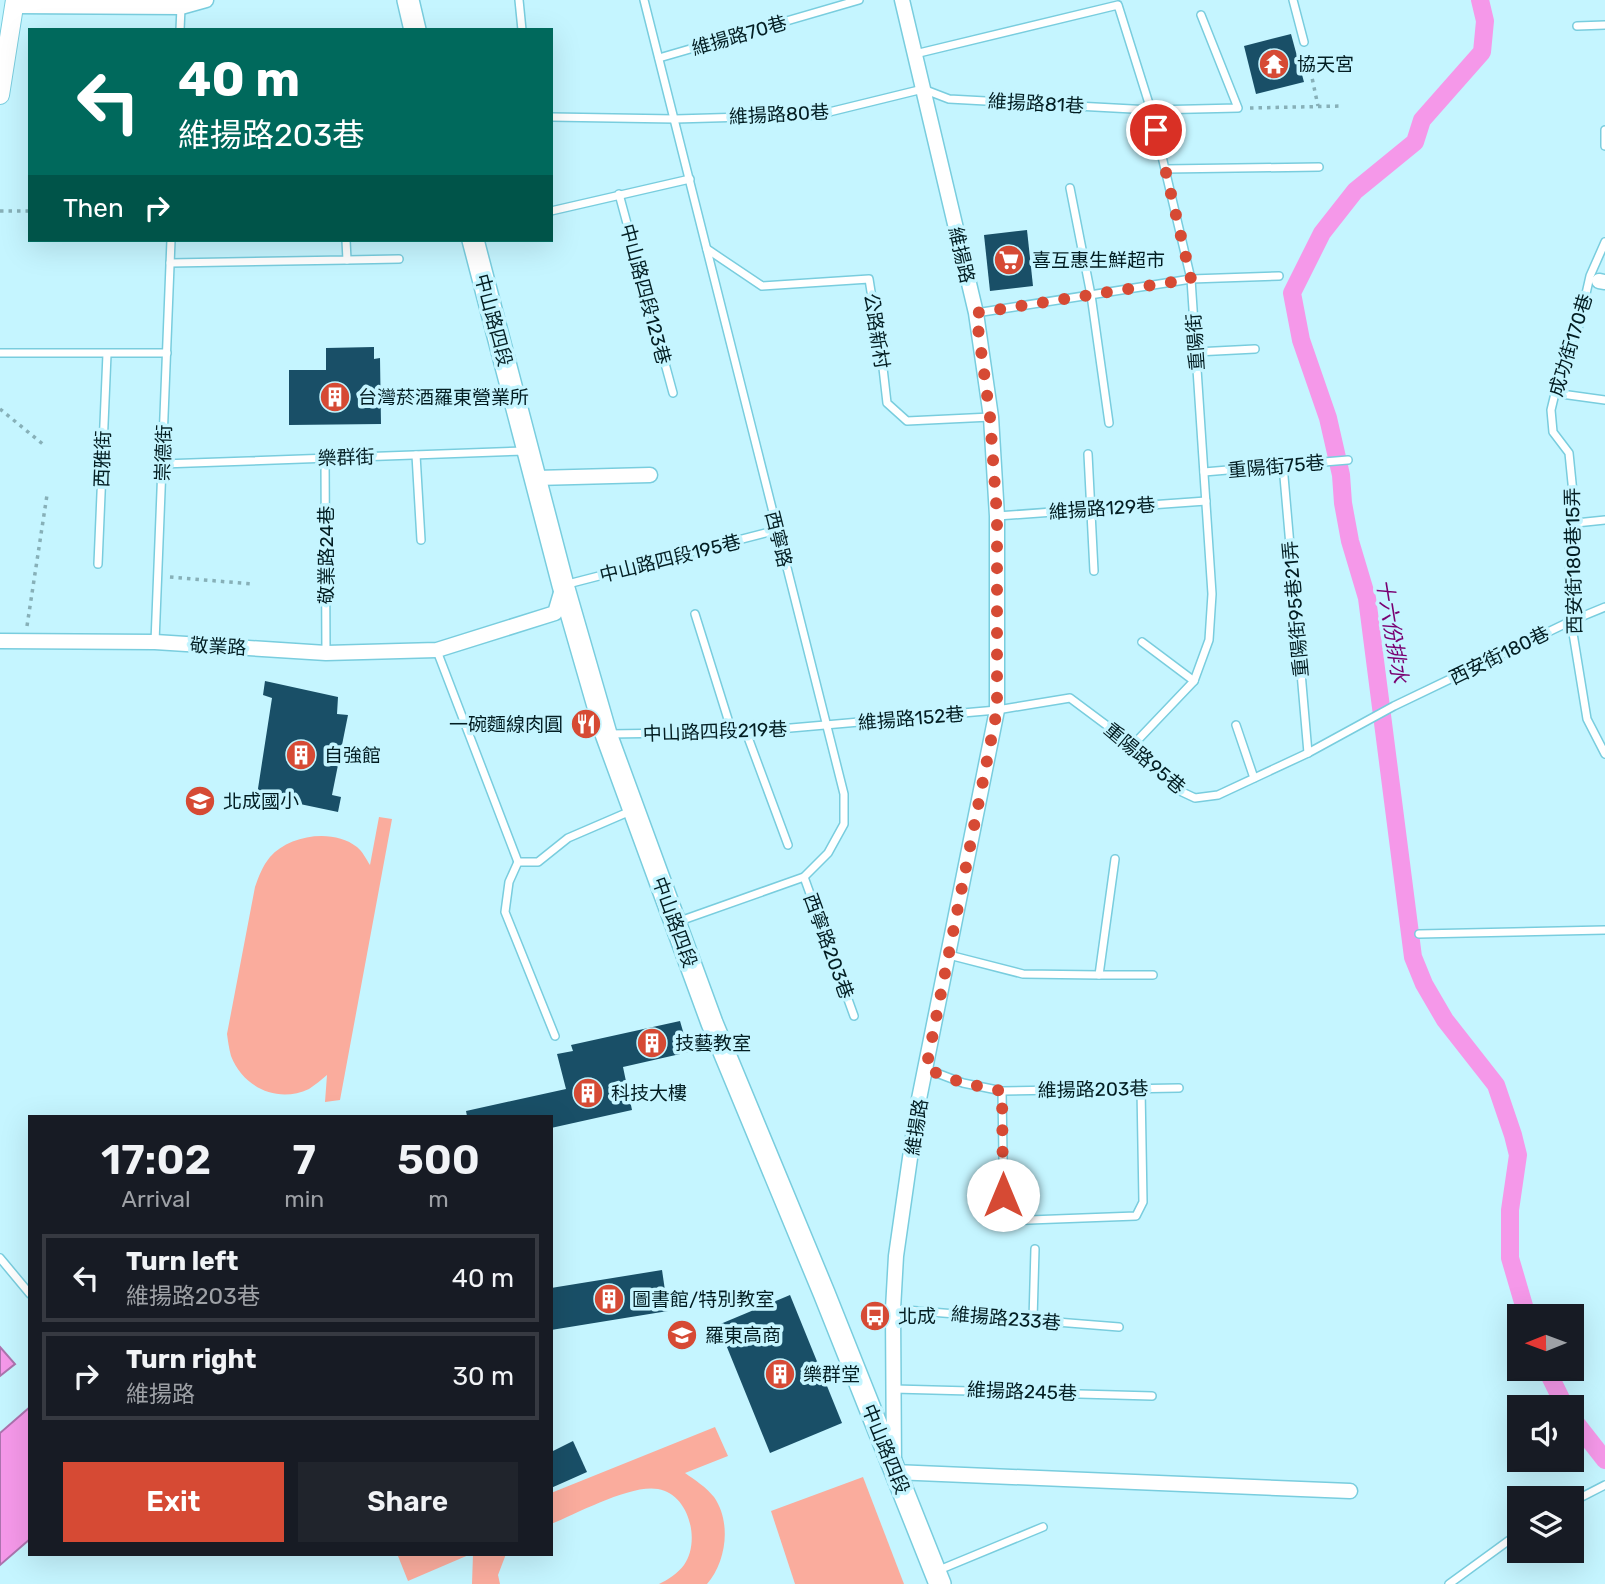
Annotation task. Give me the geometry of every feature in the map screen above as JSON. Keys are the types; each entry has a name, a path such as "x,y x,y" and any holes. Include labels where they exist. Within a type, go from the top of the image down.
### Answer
{"main road":[{"path":"408,0 415,28"},
{"name":"中山路四段","path":"474,242 563,585 606,734 712,1023 819,1280 937,1578"}],"street":[{"path":"0,94 15,3 181,8 206,0"},
{"name":"維揚路","path":"894,1472 893,1309 896,1256 917,1109 997,710 997,516 990,417 976,313 902,0"},
{"path":"536,478 650,475"},
{"name":"敬業路","path":"0,641 155,642 326,653 437,650 555,612 563,585"},
{"path":"894,1472 1350,1491"}],"lane":[{"path":"519,0 522,28"},
{"name":"西寧路","path":"644,0 844,794 844,824 828,853 804,877 676,922"},
{"name":"維揚路70巷","path":"659,58 859,0"},
{"path":"1293,0 1304,42"},
{"name":"重陽街","path":"915,54 1118,5 1152,110 1191,279 1205,472 1211,606 1209,640 1195,681 1133,744"},
{"path":"180,28 181,8"},
{"path":"1200,15 1238,108"},
{"path":"1577,26 1605,25"},
{"name":"維揚路81巷","path":"923,89 949,99 1152,110 1238,108"},
{"name":"維揚路80巷","path":"553,117 675,119 817,115 923,89"},
{"path":"1605,130 1605,146"},
{"path":"1165,169 1319,167"},
{"path":"553,210 690,179"},
{"path":"1070,188 1091,295 1109,423"},
{"name":"中山路四段123巷","path":"619,194 673,393"},
{"name":"崇德街","path":"155,642 171,242"},
{"path":"346,242 347,260"},
{"name":"成功街170巷","path":"1551,410 1565,352 1578,329 1590,276 1605,242"},
{"name":"公路新村","path":"706,249 762,286 869,279 887,403 907,421 990,417"},
{"path":"170,264 398,260"},
{"path":"976,313 1191,279 1279,276"},
{"path":"1196,352 1255,349"},
{"path":"0,353 167,353"},
{"name":"西雅街","path":"98,564 107,355"},
{"path":"1553,393 1605,400"},
{"name":"西安街180巷15弄","path":"1551,410 1553,432 1569,453 1576,523 1569,566 1571,621 1587,719 1605,754"},
{"name":"樂群街","path":"162,464 529,451"},
{"path":"1087,454 1094,571"},
{"path":"416,455 421,540"},
{"name":"敬業路24巷","path":"325,458 326,653"},
{"name":"重陽街75巷","path":"1205,472 1348,460"},
{"name":"重陽街95巷21弄","path":"1283,465 1308,753"},
{"name":"維揚路129巷","path":"997,516 1206,501"},
{"path":"1576,523 1605,520"},
{"name":"中山路四段195巷","path":"563,585 777,530"},
{"name":"西安街180巷","path":"1366,719 1605,607"},
{"path":"695,614 732,732"},
{"path":"1142,642 1195,681"},
{"path":"437,650 518,862 509,882 505,912 555,1036"},
{"name":"重陽路95巷","path":"997,710 1070,698 1133,744 1180,791 1195,797 1218,795 1308,753 1366,719"},
{"name":"維揚路152巷","path":"825,726 997,710"},
{"path":"1236,725 1254,778"},
{"name":"中山路四段219巷","path":"606,734 746,732 825,726"},
{"path":"746,732 788,845"},
{"path":"518,862 538,862 568,838 633,810"},
{"path":"1099,975 1115,859"},
{"name":"西寧路203巷","path":"804,877 854,1016"},
{"path":"1419,934 1605,930"},
{"path":"949,955 1023,974 1153,975"},
{"name":"維揚路203巷","path":"926,1069 963,1083 1002,1091 1179,1088"},
{"path":"1002,1091 1004,1220 1136,1216 1143,1202 1141,1089"},
{"path":"1033,1321 1035,1249"},
{"path":"0,1258 28,1291"},
{"name":"維揚路233巷","path":"893,1309 1119,1327"},
{"name":"維揚路245巷","path":"893,1389 1152,1396"},
{"path":"1584,1496 1605,1485"},
{"path":"937,1578 1043,1527"},
{"path":"1449,1584 1507,1542"}],"path":[{"path":"1304,42 1318,106"},
{"path":"1238,108 1342,106"},
{"path":"0,211 28,211"},
{"path":"0,409 44,445"},
{"path":"25,642 47,495"},
{"path":"158,576 252,584"}],"shaded area":[{"path":"379,817 392,819 340,1100 325,1102 327,1075 309,1089 297,1093 285,1095 262,1090 236,1067 227,1034 259,875 278,849 288,843 312,837 336,837 347,841 359,849 370,865"},
{"path":"0,1347 15,1364 0,1376"},
{"path":"28,1409 28,1541 0,1565 0,1433"},
{"path":"715,1427 728,1456 685,1473 704,1487 720,1507 725,1530 719,1565 707,1584 659,1584 673,1576 684,1565 691,1544 689,1520 678,1500 669,1493 658,1489 634,1491 553,1523 553,1492"},
{"path":"863,1477 904,1584 795,1584 771,1511"},
{"path":"398,1556 466,1556 408,1581"},
{"path":"473,1556 505,1556 498,1575 500,1584 472,1584"}],"building":[{"name":"協天宮","path":"1291,34 1304,82 1256,94 1244,46"},
{"name":"喜互惠生鮮超市","path":"1027,230 1033,286 990,291 984,235"},
{"name":"台灣菸酒羅東營業所","path":"374,347 374,359 380,358 381,424 289,425 289,370 326,370 326,348"},
{"name":"自強館","path":"265,681 338,697 337,714 348,715 332,795 341,797 338,812 257,795 272,698 263,695"},
{"path":"680,1021 689,1052 623,1067 632,1110 553,1128 553,1115 467,1115 466,1111 566,1089 557,1054 573,1051 571,1045"},
{"name":"圖書館/特別教室","path":"662,1270 668,1311 553,1330 553,1288"},
{"name":"樂群堂","path":"790,1295 842,1423 770,1453 718,1325"},
{"path":"573,1441 587,1472 553,1487 553,1451"}],"waterway":[{"name":"十六份排水","path":"1480,0 1485,21 1482,52 1422,120 1415,142 1355,191 1322,233 1292,293 1301,340 1328,418 1341,475 1350,541 1367,598 1413,957 1424,984 1445,1020 1496,1085 1513,1135 1518,1155 1510,1210 1510,1258 1523,1304"},
{"name":"十六份排水","path":"1552,1381 1559,1395"},
{"name":"十六份排水","path":"1584,1433 1605,1460"}],"place":[{"name":"協天宮","path":"1274,64"},
{"name":"喜互惠生鮮超市","path":"1009,260"},
{"name":"台灣菸酒羅東營業所","path":"335,397"},
{"name":"一碗麵線肉圓","path":"586,724"},
{"name":"自強館","path":"301,755"},
{"name":"北成國小","path":"200,801"},
{"name":"技藝教室","path":"652,1043"},
{"name":"科技大樓","path":"588,1093"},
{"name":"圖書館/特別教室","path":"609,1299"},
{"name":"北成","path":"875,1316"},
{"name":"羅東高商","path":"682,1335"},
{"name":"樂群堂","path":"780,1374"}],"route":[{"path":"1003,1195 1002,1091 963,1083 926,1069 997,710 997,516 990,417 976,313 1191,279 1156,130"}]}
